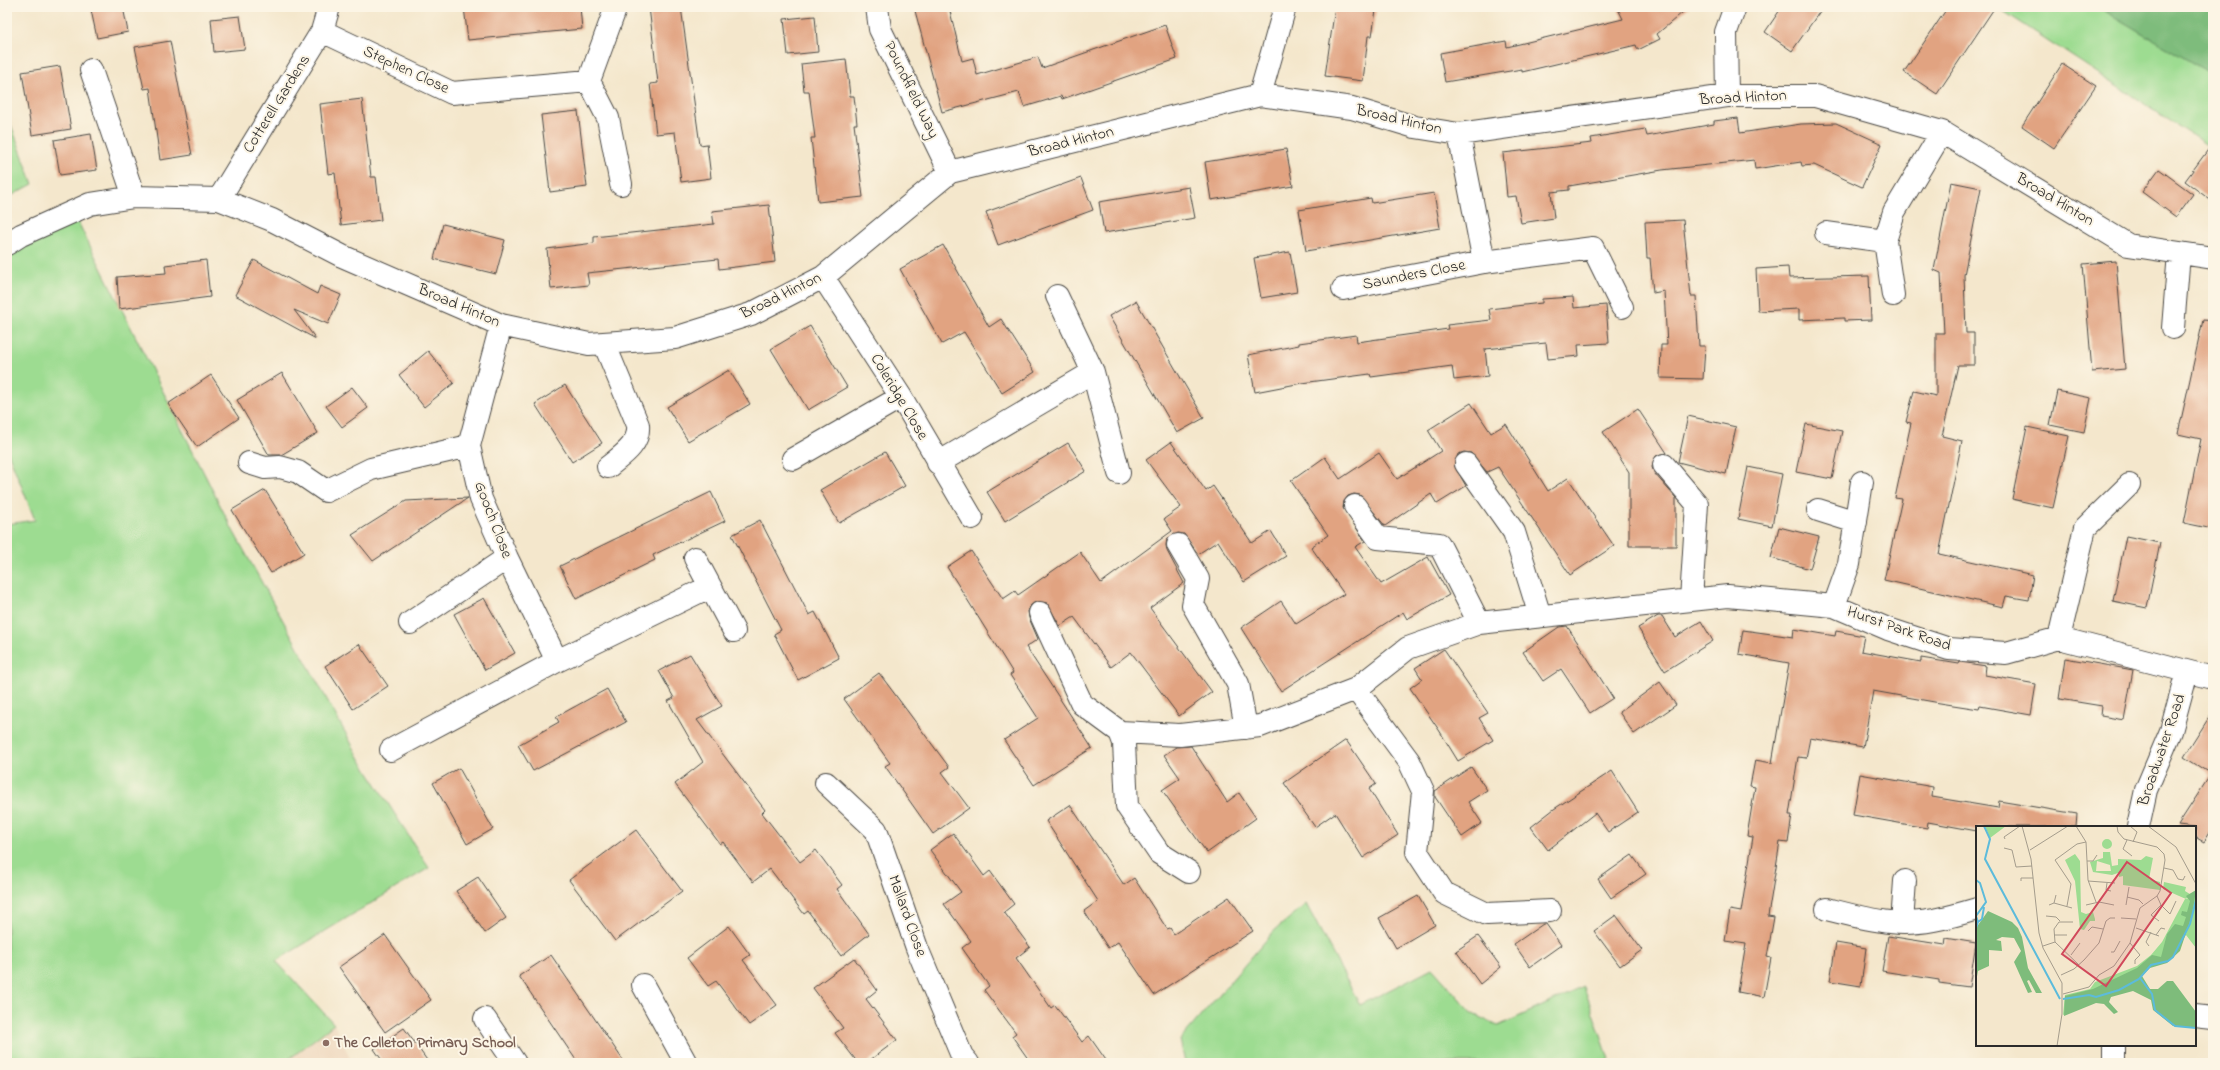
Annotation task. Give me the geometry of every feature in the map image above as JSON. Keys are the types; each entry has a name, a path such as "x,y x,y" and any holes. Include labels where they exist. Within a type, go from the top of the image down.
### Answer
{"street":[{"name":"Cotterell Gardens","path":"218,199 322,31 329,7"},
{"path":"616,7 589,81 608,118 621,184"},
{"name":"Poundfield Way","path":"877,7 880,29 950,172"},
{"path":"1260,95 1285,7"},
{"path":"1727,96 1726,32 1735,7"},
{"name":"Stephen Close","path":"322,31 452,93 589,81"},
{"path":"91,70 134,197"},
{"name":"Broad Hinton","path":"7,244 21,235 90,204 134,197 218,199 272,220 342,256 501,325 589,344 675,338 751,314 823,277 950,172 1260,95 1352,108 1415,127 1459,134 1727,96 1815,96 1942,132 2128,245 2213,258"},
{"path":"1893,295 1885,241 1894,212 1942,132"},
{"name":"Saunders Close","path":"1459,134 1484,262"},
{"path":"1826,233 1885,241"},
{"name":"Saunders Close","path":"1343,289 1484,262 1593,248 1622,307"},
{"path":"2173,328 2179,253"},
{"name":"Coleridge Close","path":"823,277 901,397 938,463 972,518"},
{"path":"1057,296 1093,372 1119,473"},
{"name":"Gooch Close","path":"501,325 469,446 481,499 507,558 557,661"},
{"path":"604,343 638,425 639,434 628,451 608,467"},
{"path":"938,463 1093,372"},
{"path":"793,459 901,397"},
{"path":"249,463 265,468 280,467 298,472 326,491 370,469 469,446"},
{"path":"1466,464 1514,532 1540,616"},
{"path":"1664,465 1697,504 1691,600"},
{"name":"Hurst Park Road","path":"1834,606 1849,564 1862,482"},
{"path":"2129,485 2085,528 2059,638 2213,678"},
{"path":"1355,506 1378,538 1439,544 1479,623"},
{"path":"1818,510 1856,522"},
{"path":"1178,546 1198,579 1193,605 1238,684 1246,728"},
{"path":"410,623 507,558"},
{"path":"695,558 709,587 734,631"},
{"path":"391,750 557,661 709,587"},
{"name":"Hurst Park Road","path":"1120,732 1180,735 1260,726 1356,689 1408,648 1479,623 1728,596 1834,606 1888,629 1948,649 2006,653 2059,638"},
{"path":"1040,613 1082,704 1120,732 1124,743 1127,806 1159,853 1188,872"},
{"name":"Broadwater Road","path":"2138,826 2146,790 2171,731 2187,672"},
{"path":"1356,689 1409,761 1423,791 1417,852 1444,893 1487,914 1550,911"},
{"name":"Mallard Close","path":"826,783 876,830 917,948 962,1056 968,1063"},
{"path":"1902,923 1905,881"},
{"path":"1827,909 1890,922 1902,923 1956,915 1976,910"},
{"path":"643,984 686,1063"},
{"path":"2196,1016 2213,1018"},
{"path":"485,1019 515,1063"},
{"path":"2114,1046 2114,1063"}],"shaded area":[{"name":"The Colleton Primary School","path":"334,1024 352,1063 284,1063"}],"green space":[{"path":"1997,7 2213,7 2213,149"},
{"path":"2098,7 2213,7 2213,75"},
{"path":"7,114 33,184 7,198"},
{"path":"74,214 231,527 360,759 429,868 276,961 334,1024 284,1063 7,1063 7,524 35,520 7,450 7,258"},
{"path":"1306,904 1360,1005 1432,968 1473,1014 1498,1026 1584,987 1609,1059 1604,1063 1185,1063 1180,1040 1274,931"}],"building":[{"path":"105,7 123,7 128,32 97,38 91,10"},
{"path":"464,7 580,7 582,29 468,40"},
{"path":"649,7 681,7 700,145 707,144 711,178 681,182 675,132 656,134 650,84 658,83"},
{"path":"914,7 949,7 962,61 973,58 977,75 1038,57 1042,68 1165,25 1177,59 1062,99 1061,96 1024,107 1019,92 942,112"},
{"path":"1335,7 1376,10 1372,36 1368,36 1363,81 1325,76"},
{"path":"1617,7 1689,7 1657,34 1660,39 1638,50 1636,45 1522,72 1522,69 1445,82 1440,53 1506,41 1507,47 1623,19"},
{"path":"1782,7 1823,7 1792,51 1765,32"},
{"path":"1948,7 1995,7 1937,94 1904,72"},
{"path":"240,16 245,49 214,52 211,19"},
{"path":"815,16 818,52 788,55 784,19"},
{"path":"170,41 192,155 160,160 150,88 144,89 135,47"},
{"path":"846,59 850,96 854,96 857,124 854,124 863,197 818,202 811,138 815,138 809,91 804,91 801,64"},
{"path":"2062,64 2096,86 2054,148 2022,126"},
{"path":"60,66 71,129 32,135 22,72"},
{"path":"362,99 371,177 376,177 381,220 341,225 335,173 328,174 320,104"},
{"path":"578,111 587,187 550,192 541,115"},
{"path":"1738,118 1740,133 1801,124 1836,123 1882,144 1862,187 1814,165 1802,166 1801,162 1755,169 1754,160 1662,170 1569,186 1569,190 1551,192 1554,218 1521,223 1516,196 1507,197 1503,153 1592,143 1591,138 1645,129 1647,136 1714,124 1714,121"},
{"path":"91,134 97,170 60,175 54,140"},
{"path":"2213,143 2213,202 2185,181"},
{"path":"1286,149 1293,186 1211,200 1205,162"},
{"path":"2159,169 2193,194 2176,217 2142,192"},
{"path":"1081,178 1093,210 998,245 986,212"},
{"path":"1951,182 1981,188 1964,275 1966,333 1974,333 1974,365 1958,365 1942,436 1962,441 1939,554 2033,575 2029,600 2006,596 2003,607 1884,580 1902,499 1895,498 1911,423 1906,422 1914,391 1936,396 1936,333 1944,333 1941,273 1934,270"},
{"path":"1189,187 1195,218 1104,233 1099,202"},
{"path":"1434,193 1440,228 1306,251 1299,210 1371,198 1372,203"},
{"path":"769,205 775,262 719,269 718,259 587,273 589,285 551,289 547,249 594,243 594,237 714,224 712,211"},
{"path":"1683,220 1691,296 1696,296 1699,346 1705,346 1703,379 1660,378 1661,345 1667,345 1664,291 1653,293 1650,258 1647,258 1645,222"},
{"path":"443,224 505,240 496,274 434,259"},
{"path":"943,245 989,327 1001,319 1035,372 1002,393 964,332 942,344 900,269"},
{"path":"1290,252 1297,292 1261,298 1254,258"},
{"path":"206,260 210,297 119,309 117,277 166,273 165,265"},
{"path":"254,260 317,294 320,286 341,295 328,324 294,310 316,339 235,295"},
{"path":"2116,261 2125,369 2092,372 2083,264"},
{"path":"1788,267 1789,278 1869,276 1871,320 1844,321 1844,318 1799,320 1799,309 1758,311 1756,269"},
{"path":"1573,297 1574,308 1606,305 1609,343 1578,345 1579,356 1548,359 1546,343 1485,349 1488,376 1454,380 1452,366 1371,377 1370,374 1302,383 1255,392 1248,355 1299,345 1299,343 1356,335 1357,342 1448,329 1447,325 1491,320 1489,309 1542,303 1542,299"},
{"path":"1136,301 1204,418 1177,433 1109,316"},
{"path":"2203,320 2213,321 2213,529 2184,523 2201,439 2178,434"},
{"path":"810,326 847,387 808,410 771,349"},
{"path":"428,351 454,383 424,407 399,375"},
{"path":"729,370 750,404 688,441 667,407"},
{"path":"282,373 318,433 281,455 269,455 237,400"},
{"path":"211,375 239,418 197,447 168,404"},
{"path":"565,385 602,443 572,462 535,404"},
{"path":"352,387 368,408 342,427 326,406"},
{"path":"2057,391 2091,398 2084,432 2050,425"},
{"path":"1471,403 1491,433 1506,424 1548,491 1568,478 1614,546 1570,575 1498,467 1487,472 1471,453 1464,452 1458,454 1454,465 1466,486 1437,504 1431,494 1385,526 1360,495 1354,494 1348,496 1344,501 1343,508 1365,541 1355,547 1381,584 1428,557 1449,595 1407,619 1403,612 1281,691 1241,628 1281,601 1296,624 1344,594 1311,547 1328,535 1291,481 1325,457 1340,479 1379,453 1397,479 1441,451 1428,430"},
{"path":"1638,409 1667,453 1656,456 1652,467 1654,473 1676,498 1676,546 1629,546 1629,472 1603,432"},
{"path":"1688,416 1736,427 1726,474 1678,462"},
{"path":"1806,424 1842,431 1832,479 1796,472"},
{"path":"2027,427 2069,436 2053,508 2012,499"},
{"path":"1171,442 1206,491 1213,486 1252,543 1271,531 1286,556 1244,582 1218,541 1198,554 1184,534 1178,533 1167,539 1167,551 1184,583 1150,608 1212,692 1179,716 1131,652 1111,667 1074,617 1060,626 1047,603 1035,602 1030,606 1028,611 1029,618 1038,639 1026,647 1092,748 1034,785 1004,740 1038,718 1010,675 1013,673 947,567 971,551 1003,599 1015,591 1018,595 1080,552 1101,583 1172,531 1164,519 1181,507 1146,460"},
{"path":"1068,443 1086,471 1005,521 987,492"},
{"path":"885,452 905,486 839,523 820,490"},
{"path":"1748,467 1782,474 1772,526 1738,519"},
{"path":"265,490 304,553 271,573 232,510"},
{"path":"711,492 725,521 653,555 655,560 576,599 560,566"},
{"path":"468,498 373,561 352,535 406,501"},
{"path":"760,520 809,615 815,612 839,658 798,680 774,634 781,630 732,535"},
{"path":"1779,527 1819,537 1810,569 1771,558"},
{"path":"2126,536 2160,543 2147,608 2113,601"},
{"path":"484,598 515,653 485,670 454,614"},
{"path":"1658,616 1662,616 1675,637 1701,621 1713,641 1665,671 1638,628"},
{"path":"1567,626 1613,698 1590,713 1561,669 1543,681 1523,652 1559,627"},
{"path":"1794,629 1835,636 1836,631 1864,636 1861,651 1921,662 1921,658 1959,664 1960,662 1986,666 1985,675 2036,684 2031,715 1980,706 1979,709 1873,691 1863,747 1810,738 1806,758 1798,757 1789,815 1792,815 1788,843 1780,842 1768,916 1774,917 1767,957 1771,958 1764,997 1738,992 1746,944 1725,941 1730,910 1741,912 1753,837 1747,836 1755,787 1750,786 1755,760 1772,763 1789,663 1739,654 1743,630 1793,637"},
{"path":"359,644 388,686 353,709 325,666"},
{"path":"1444,649 1488,713 1479,718 1493,740 1458,761 1410,688 1422,679 1415,668"},
{"path":"690,654 722,706 697,720 765,810 762,813 800,862 816,850 842,885 837,889 869,934 841,956 808,911 804,914 770,869 753,882 723,842 720,844 675,784 703,762 668,701 674,698 659,671"},
{"path":"2065,658 2133,670 2124,720 2101,716 2102,706 2059,699"},
{"path":"879,673 949,767 942,772 969,808 933,834 885,766 890,763 844,699"},
{"path":"1660,682 1676,705 1634,734 1619,712"},
{"path":"607,689 626,722 533,771 518,745 559,722 556,717"},
{"path":"2213,711 2213,828 2204,842 2196,838 2196,826 2178,825 2211,774 2184,757"},
{"path":"1346,740 1376,784 1369,789 1398,835 1363,858 1335,813 1315,827 1284,783"},
{"path":"1191,746 1227,802 1239,793 1256,818 1207,853 1162,790 1180,778 1164,755 1176,747"},
{"path":"1471,767 1487,790 1468,802 1482,823 1462,837 1435,797 1435,791"},
{"path":"459,768 493,829 467,844 433,783"},
{"path":"1612,771 1638,812 1608,832 1595,813 1548,850 1531,827 1554,809"},
{"path":"1860,774 1933,787 1932,797 1998,808 1999,801 2077,814 2076,826 1976,826 1976,831 1928,822 1927,828 1853,815"},
{"path":"1070,805 1124,885 1134,878 1167,929 1170,928 1174,934 1229,897 1253,931 1154,995 1118,942 1108,948 1084,911 1098,901 1046,821"},
{"path":"636,830 682,891 615,941 569,880"},
{"path":"953,833 984,876 990,871 1014,904 1004,912 1030,947 1016,958 1051,1008 1055,1005 1082,1042 1089,1036 1108,1063 1031,1063 1012,1036 1016,1033 984,990 989,986 962,948 971,941 944,904 961,892 930,850"},
{"path":"1632,855 1646,874 1611,898 1598,879"},
{"path":"478,877 506,918 485,933 456,891"},
{"path":"1418,896 1435,925 1396,948 1379,918"},
{"path":"1616,915 1642,950 1620,966 1594,931"},
{"path":"1543,924 1546,924 1561,945 1530,967 1514,944"},
{"path":"729,926 750,955 743,960 777,1005 749,1025 716,981 708,986 687,958"},
{"path":"385,935 431,1000 385,1032 339,967"},
{"path":"1478,936 1501,967 1480,984 1456,951"},
{"path":"1888,936 1945,945 1946,938 1976,943 1969,987 1939,983 1939,980 1882,971"},
{"path":"1836,943 1866,948 1861,986 1830,981"},
{"path":"551,955 625,1063 578,1063 519,976"},
{"path":"854,958 877,990 866,999 897,1040 866,1063 858,1063 835,1033 843,1028 813,988"},
{"path":"404,1028 429,1063 384,1063 374,1049"}],"place":[{"name":"The Colleton Primary School","path":"326,1043"}]}
